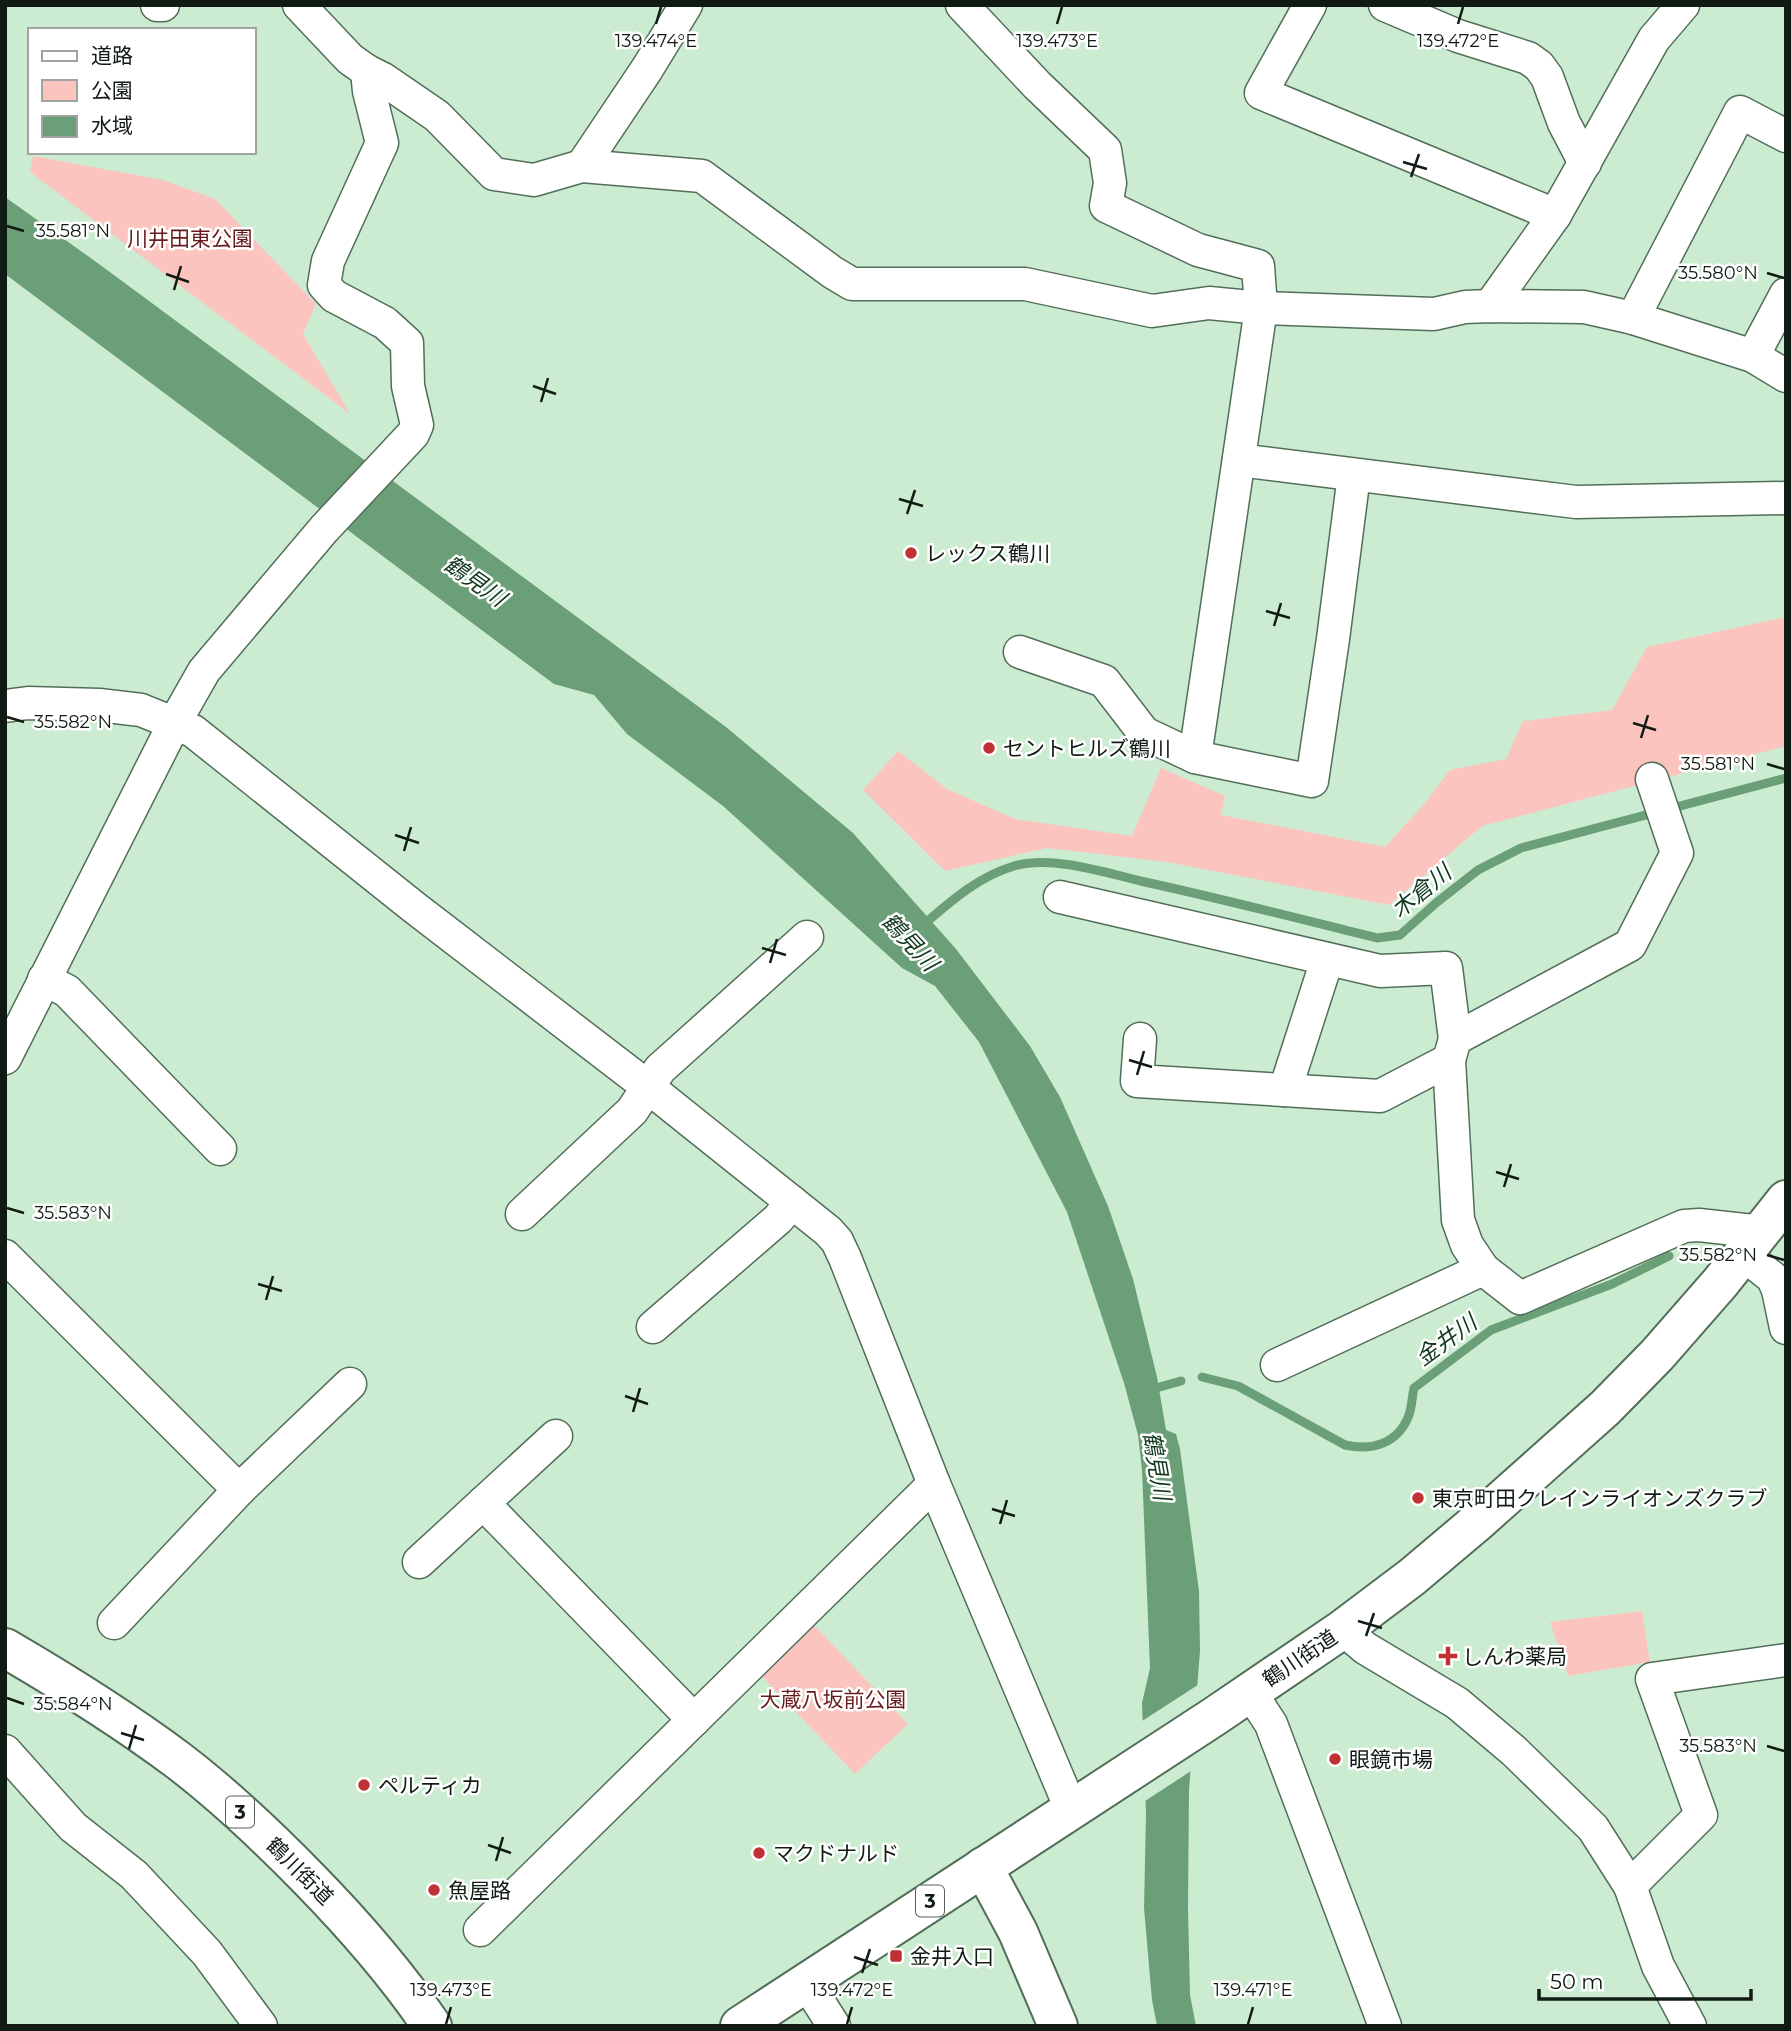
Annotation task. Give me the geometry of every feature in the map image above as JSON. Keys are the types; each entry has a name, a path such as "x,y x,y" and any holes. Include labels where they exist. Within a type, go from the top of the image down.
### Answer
{"main road":[{"name":"鶴川街道","path":"740,2026 1215,1716 1343,1629 1412,1577 1605,1409 1764,1239 1786,1200"},
{"name":"鶴川街道","path":"5,1648 125,1724 226,1799 275,1844 348,1919 411,1995 432,2026"},
{"path":"983,1867 1018,1932 1058,2026"}],"street":[{"path":"157,5 163,5"},
{"path":"299,5 350,59 437,116 494,174 534,180 582,166 702,176 852,284 1025,284 1152,311 1209,303 1261,308 1434,314 1465,307 1584,307 1633,318 1753,356 1786,376"},
{"path":"582,166 686,5"},
{"path":"961,5 1037,85 1105,150 1110,183 1106,205 1198,250 1258,266 1261,308 1195,757"},
{"path":"1310,5 1261,93 1555,215"},
{"path":"1385,5 1458,36 1528,58 1539,66 1547,77 1564,123 1585,163"},
{"path":"1490,306 1555,215 1654,39 1683,5"},
{"path":"5,1058 175,722 204,671 324,529 413,434 417,425 408,386 407,343 386,323 334,296 324,285 328,261 382,143 369,91 367,71"},
{"path":"1633,318 1740,112 1786,136"},
{"path":"1753,356 1786,294"},
{"path":"1239,460 1576,502 1786,498"},
{"path":"1020,652 1104,681 1144,733 1195,757 1312,781 1354,475"},
{"path":"5,706 28,703 99,705 141,710 193,731 828,1231 837,1241 934,1484 1071,1809"},
{"path":"1140,1039 1137,1081 1380,1096 1452,1050 1630,945 1677,853 1654,786"},
{"path":"1060,897 1380,971 1446,968 1458,1220 1467,1245 1483,1269 1520,1298 1684,1226 1699,1225 1764,1239 1786,1328"},
{"path":"522,1214 632,1111 660,1069 807,937"},
{"path":"1285,1090 1327,960"},
{"path":"44,979 67,991 220,1149"},
{"path":"653,1326 778,1219 792,1202"},
{"path":"5,1256 239,1490"},
{"path":"1277,1366 1483,1269"},
{"path":"114,1623 239,1490 350,1384"},
{"path":"419,1562 555,1436"},
{"path":"480,1930 934,1484"},
{"path":"483,1503 694,1720"},
{"path":"1343,1629 1365,1648 1457,1703 1514,1751 1593,1828 1630,1886 1658,1966 1690,2026"},
{"path":"1630,1886 1701,1815 1652,1679 1786,1660"},
{"path":"1250,1692 1271,1724 1385,2026"},
{"path":"5,1751 73,1827 134,1875 207,1953 261,2026"},
{"path":"806,1982 834,2026"}],"green space":[{"name":"川井田東公園","path":"33,156 163,180 215,199 316,304 303,334 350,414 30,172"},
{"path":"1786,617 1786,746 1482,826 1389,905 1167,862 1047,848 945,871 863,790 898,751 947,789 1015,819 1132,836 1161,768 1225,796 1221,815 1385,847 1425,803 1450,770 1506,759 1523,721 1612,710 1647,647"},
{"path":"1642,1611 1650,1662 1568,1676 1550,1622"},
{"name":"大蔵八坂前公園","path":"812,1623 908,1724 855,1774 759,1673"}],"water":[{"name":"鶴見川","path":"5,197 726,727 853,833 956,949 1030,1046 1060,1097 1108,1206 1133,1279 1157,1377 1166,1430 1176,1434 1180,1449 1199,1591 1200,1651 1189,1790 1188,1908 1190,1995 1196,2026 1157,2026 1152,2000 1144,1908 1146,1814 1142,1703 1150,1668 1142,1470 1138,1435 1124,1383 1067,1212 979,1042 935,986 902,968 723,806 627,734 594,695 554,684 5,274"}],"pier":[{"path":"1201,1683 1194,1769 1142,1803 1139,1723"}],"waterway":[{"name":"木倉川","path":"922,926 965,891 988,877 1014,866 1045,863 1097,870 1377,938 1400,935 1478,870 1521,848 1786,778"},
{"name":"金井川","path":"1202,1377 1238,1386 1345,1445 1374,1446 1391,1439 1404,1425 1410,1412 1414,1388 1491,1330 1612,1284 1669,1256"},
{"name":"金井川","path":"1149,1390 1181,1381"}],"place":[{"name":"レックス鶴川","path":"911,553"},
{"name":"セントヒルズ鶴川","path":"989,748"},
{"name":"東京町田クレインライオンズクラブ","path":"1418,1498"},
{"name":"しんわ薬局","path":"1448,1656"},
{"name":"眼鏡市場","path":"1335,1759"},
{"name":"ペルティカ","path":"364,1785"},
{"name":"マクドナルド","path":"759,1853"},
{"name":"魚屋路","path":"434,1890"},
{"name":"金井入口","path":"896,1956"}]}
